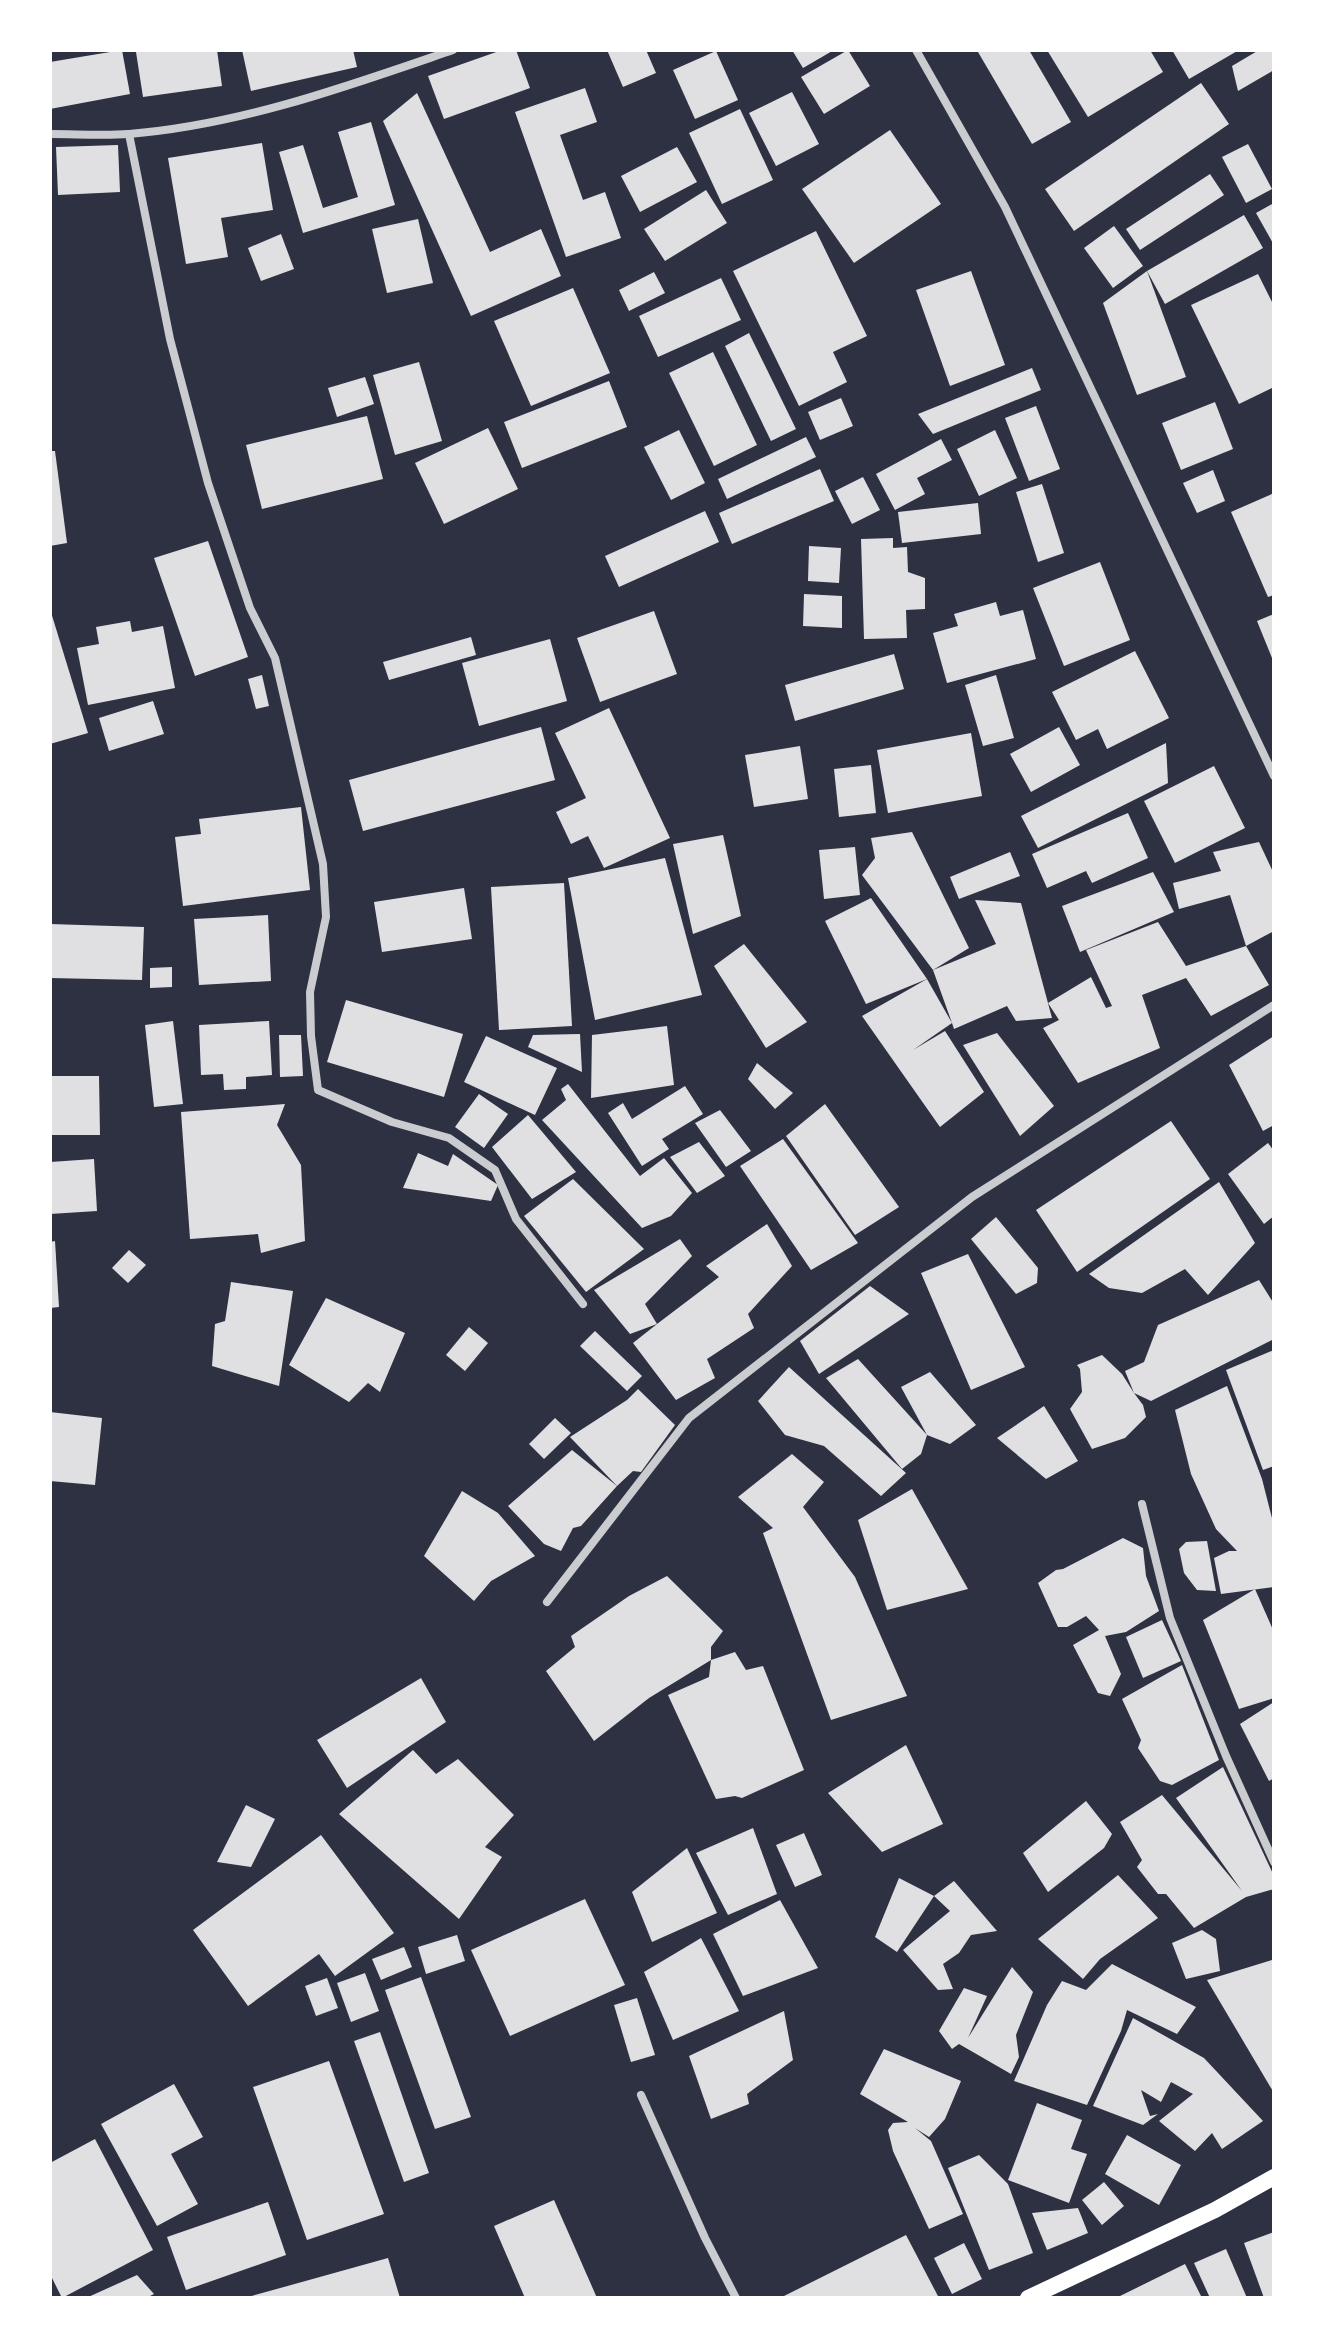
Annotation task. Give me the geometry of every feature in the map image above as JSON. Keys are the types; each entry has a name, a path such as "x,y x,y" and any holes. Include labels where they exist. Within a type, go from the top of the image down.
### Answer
{"main road":[{"path":"1028,2298 1215,2210 1274,2177"}],"street":[{"path":"50,134 129,134 228,119 326,94 453,50"},
{"path":"916,50 1005,207 1274,776"},
{"path":"129,134 170,339 208,483 250,608 275,658 323,864 326,917 310,992 311,1036 318,1090 392,1122 449,1138 495,1170 516,1219 583,1304"},
{"path":"547,1602 689,1418 972,1197 1274,1005"},
{"path":"1142,1504 1170,1618 1226,1756 1274,1862"},
{"path":"641,2095 705,2238 736,2298"}],"building":[{"path":"122,50 130,94 50,109 50,62"},
{"path":"217,50 222,86 143,97 136,52"},
{"path":"242,50 353,50 357,67 251,91"},
{"path":"502,50 516,50 530,88 444,119 428,76"},
{"path":"607,50 646,50 656,73 623,87"},
{"path":"792,50 834,50 803,68"},
{"path":"848,50 870,86 824,114 801,77"},
{"path":"1029,50 1071,122 1032,144 978,52"},
{"path":"1047,50 1150,50 1163,72 1088,117"},
{"path":"1172,50 1239,50 1189,79"},
{"path":"1259,50 1274,50 1274,70 1238,91 1232,66"},
{"path":"716,51 738,100 695,119 673,70"},
{"path":"1201,83 1229,124 1074,231 1045,189"},
{"path":"585,88 597,122 560,135 583,200 605,192 621,238 566,257 515,112"},
{"path":"792,92 819,144 776,166 749,113"},
{"path":"417,93 490,252 541,229 561,276 471,316 383,121"},
{"path":"740,109 773,180 722,204 689,133"},
{"path":"371,122 395,205 303,233 279,152 303,145 323,208 358,197 338,132"},
{"path":"890,130 941,204 854,263 802,189"},
{"path":"262,143 273,210 221,218 228,257 186,264 168,158"},
{"path":"1248,144 1272,189 1246,203 1222,157"},
{"path":"118,145 120,192 58,195 56,147"},
{"path":"677,147 697,182 640,212 621,176"},
{"path":"1210,174 1224,195 1140,250 1126,229"},
{"path":"706,190 727,223 665,261 644,229"},
{"path":"1274,203 1274,245 1256,213"},
{"path":"1244,215 1263,248 1165,304 1147,271"},
{"path":"418,219 433,283 387,293 372,229"},
{"path":"1114,226 1143,266 1113,288 1084,248"},
{"path":"816,231 867,336 833,352 847,382 799,406 733,271"},
{"path":"281,234 294,269 261,281 248,248"},
{"path":"971,271 1005,365 950,386 916,290"},
{"path":"1147,271 1186,377 1137,395 1103,303"},
{"path":"654,272 665,293 629,311 619,290"},
{"path":"1258,274 1274,306 1274,387 1239,404 1191,305"},
{"path":"721,278 741,320 658,357 639,316"},
{"path":"573,288 610,373 531,406 494,321"},
{"path":"749,333 796,429 771,441 725,346"},
{"path":"713,352 757,445 714,466 669,373"},
{"path":"419,362 442,441 395,455 373,375"},
{"path":"1032,368 1041,390 933,434 918,414"},
{"path":"365,377 374,404 337,417 328,388"},
{"path":"609,381 627,427 522,468 504,422"},
{"path":"841,398 853,426 820,440 808,412"},
{"path":"1215,402 1233,449 1181,470 1162,423"},
{"path":"1036,406 1060,469 1029,481 1005,418"},
{"path":"367,416 383,479 262,509 246,445"},
{"path":"488,428 518,489 444,524 415,463"},
{"path":"679,430 705,483 671,500 644,447"},
{"path":"995,430 1017,478 979,496 957,449"},
{"path":"806,437 816,457 727,499 718,479"},
{"path":"941,439 952,460 917,478 925,494 895,510 876,474"},
{"path":"50,451 55,451 67,543 50,546"},
{"path":"820,469 834,501 732,544 719,513"},
{"path":"1213,470 1225,501 1197,513 1183,483"},
{"path":"863,477 880,510 852,524 835,491"},
{"path":"1042,484 1064,553 1038,562 1016,492"},
{"path":"1274,493 1274,595 1268,597 1231,512"},
{"path":"978,503 981,534 902,543 898,512"},
{"path":"705,511 719,542 619,587 605,556"},
{"path":"893,538 893,548 907,547 908,572 925,578 925,609 906,610 907,638 864,639 861,539"},
{"path":"208,541 248,657 195,676 154,558"},
{"path":"809,546 841,548 839,583 808,581"},
{"path":"1100,562 1130,640 1064,666 1033,588"},
{"path":"804,594 842,596 842,628 803,626"},
{"path":"996,602 1000,616 1023,610 1036,659 947,683 933,633 958,626 954,614"},
{"path":"50,609 88,733 50,744"},
{"path":"654,611 677,674 600,702 577,638"},
{"path":"1274,614 1274,663 1257,621"},
{"path":"130,621 132,632 163,626 175,688 88,705 77,648 99,644 96,627"},
{"path":"471,637 476,655 389,680 383,662"},
{"path":"550,639 567,701 479,726 462,663"},
{"path":"1135,651 1169,718 1107,749 1098,729 1076,740 1052,692"},
{"path":"894,654 904,689 795,721 785,685"},
{"path":"262,675 269,706 256,709 248,679"},
{"path":"996,675 1014,738 983,746 965,685"},
{"path":"153,701 164,734 109,751 99,718"},
{"path":"609,708 670,838 604,868 588,836 571,844 556,812 586,798 555,733"},
{"path":"541,727 555,780 363,831 349,780"},
{"path":"1059,727 1080,765 1031,792 1010,754"},
{"path":"971,733 982,796 888,813 877,750"},
{"path":"1166,743 1168,783 1038,848 1021,816"},
{"path":"800,746 808,799 754,807 745,755"},
{"path":"871,765 876,813 839,817 834,769"},
{"path":"1214,766 1245,828 1175,863 1144,801"},
{"path":"301,807 310,890 183,906 175,837 201,834 199,819"},
{"path":"1128,813 1148,858 1092,883 1086,871 1047,888 1032,854"},
{"path":"912,832 969,948 933,970 862,875 875,858 871,838"},
{"path":"723,835 741,916 693,934 673,844"},
{"path":"1259,842 1274,874 1274,931 1246,946 1230,895 1179,909 1173,883 1221,871 1213,852"},
{"path":"855,847 860,895 824,899 819,850"},
{"path":"1010,852 1020,876 959,899 950,877"},
{"path":"665,858 702,995 595,1020 568,878"},
{"path":"1153,872 1174,912 1080,952 1062,906"},
{"path":"564,883 572,1026 499,1030 491,887"},
{"path":"464,888 472,939 382,952 374,902"},
{"path":"871,898 927,979 866,1004 825,921"},
{"path":"975,900 1021,903 1052,1018 1016,1021 1007,1006 954,1029 933,970 996,944"},
{"path":"268,915 271,981 199,985 194,919"},
{"path":"1158,922 1186,966 1246,946 1269,985 1211,1016 1186,978 1142,995 1160,1048 1078,1083 1043,1028 1059,1020 1048,1003 1091,977 1106,1008 1112,1006 1086,950"},
{"path":"50,924 144,927 142,980 50,978"},
{"path":"744,944 807,1022 766,1048 714,966"},
{"path":"172,967 172,987 150,988 150,968"},
{"path":"927,979 952,1023 913,1050 945,1031 984,1092 940,1127 862,1016"},
{"path":"346,1000 463,1034 444,1097 327,1062"},
{"path":"173,1021 183,1104 154,1107 145,1025"},
{"path":"269,1021 272,1075 246,1077 246,1089 224,1090 223,1074 201,1075 199,1025"},
{"path":"667,1026 674,1085 591,1098 592,1035"},
{"path":"997,1033 1054,1106 1020,1136 963,1045"},
{"path":"580,1034 582,1072 528,1047 533,1035"},
{"path":"279,1035 301,1035 303,1076 280,1077"},
{"path":"486,1036 557,1068 535,1115 464,1082"},
{"path":"1274,1036 1274,1125 1263,1131 1229,1065"},
{"path":"757,1063 793,1093 775,1109 748,1079"},
{"path":"50,1076 99,1076 100,1135 50,1135"},
{"path":"568,1084 640,1176 664,1158 692,1193 671,1216 642,1228 542,1120 566,1100 561,1089"},
{"path":"685,1086 703,1114 662,1139 669,1149 642,1166 608,1113 623,1103 632,1119"},
{"path":"479,1094 508,1114 484,1148 455,1127"},
{"path":"285,1104 277,1125 301,1165 305,1241 261,1253 258,1234 190,1239 181,1112"},
{"path":"825,1104 899,1207 855,1235 786,1136"},
{"path":"720,1110 751,1151 726,1167 695,1123"},
{"path":"528,1115 576,1172 532,1199 492,1147"},
{"path":"1171,1121 1210,1179 1077,1272 1036,1210"},
{"path":"783,1139 858,1243 811,1270 740,1166"},
{"path":"699,1142 725,1176 697,1193 670,1157"},
{"path":"1268,1143 1274,1151 1274,1216 1264,1224 1228,1174"},
{"path":"418,1153 448,1166 453,1154 498,1185 491,1201 403,1188"},
{"path":"94,1159 97,1211 50,1214 50,1162"},
{"path":"573,1179 644,1249 586,1292 524,1216"},
{"path":"1219,1182 1255,1243 1208,1295 1185,1269 1142,1293 1109,1288 1089,1274"},
{"path":"996,1217 1038,1268 1037,1283 1016,1294 971,1239"},
{"path":"767,1224 792,1266 748,1314 754,1328 707,1359 715,1378 676,1400 633,1343 719,1277 706,1266"},
{"path":"680,1239 692,1256 645,1304 657,1324 630,1334 594,1290"},
{"path":"55,1241 59,1307 50,1308 50,1242"},
{"path":"129,1250 146,1265 128,1283 112,1268"},
{"path":"968,1254 1025,1367 971,1390 921,1273"},
{"path":"1259,1280 1274,1304 1274,1339 1151,1401 1134,1393 1125,1371 1144,1362 1158,1325"},
{"path":"231,1282 293,1291 279,1386 212,1366 215,1324 225,1321"},
{"path":"870,1286 909,1314 819,1374 800,1341"},
{"path":"326,1298 405,1333 380,1392 368,1383 349,1402 289,1365"},
{"path":"469,1327 488,1343 465,1371 446,1355"},
{"path":"595,1331 642,1376 627,1391 580,1346"},
{"path":"1274,1350 1274,1466 1263,1470 1226,1370"},
{"path":"1102,1355 1122,1374 1143,1405 1146,1417 1125,1438 1092,1449 1070,1409 1082,1392 1077,1365"},
{"path":"858,1359 927,1435 921,1454 902,1469 826,1378"},
{"path":"789,1367 906,1473 881,1496 824,1446 785,1435 758,1401"},
{"path":"930,1372 976,1425 950,1444 927,1435 901,1387"},
{"path":"1227,1386 1262,1479 1274,1526 1274,1587 1221,1594 1214,1558 1237,1551 1216,1529 1191,1474 1175,1410"},
{"path":"638,1389 675,1425 641,1472 633,1471 617,1486 570,1437 627,1400"},
{"path":"1044,1406 1078,1461 1046,1479 997,1438"},
{"path":"50,1412 102,1418 95,1485 50,1481"},
{"path":"555,1418 571,1433 544,1459 529,1444"},
{"path":"572,1450 617,1486 581,1526 573,1528 561,1551 544,1544 508,1506"},
{"path":"792,1454 824,1482 803,1507 855,1577 907,1696 831,1720 763,1533 773,1528 738,1497"},
{"path":"912,1489 968,1589 887,1610 858,1520"},
{"path":"462,1491 498,1513 535,1556 491,1581 474,1601 424,1556"},
{"path":"1123,1538 1143,1548 1146,1576 1159,1611 1126,1632 1105,1636 1121,1674 1110,1696 1098,1693 1073,1645 1099,1630 1086,1616 1067,1627 1058,1627 1038,1583 1056,1570"},
{"path":"1207,1541 1216,1591 1197,1590 1184,1573 1179,1549 1186,1542"},
{"path":"667,1576 723,1631 711,1647 711,1660 649,1698 594,1741 546,1671 575,1647 571,1636 629,1596"},
{"path":"1255,1589 1274,1632 1274,1698 1239,1709 1203,1620"},
{"path":"1162,1620 1181,1661 1143,1678 1126,1637"},
{"path":"735,1652 746,1670 763,1666 804,1770 742,1798 716,1799 668,1695 709,1677 711,1660"},
{"path":"1182,1665 1219,1760 1172,1785 1160,1781 1138,1748 1141,1740 1122,1699"},
{"path":"421,1678 446,1722 347,1788 317,1740"},
{"path":"1274,1702 1274,1778 1269,1781 1240,1724"},
{"path":"906,1745 943,1824 882,1852 828,1793"},
{"path":"413,1750 436,1774 458,1759 514,1815 485,1847 502,1857 459,1919 339,1814"},
{"path":"1223,1767 1274,1876 1274,1889 1246,1897 1194,1928 1166,1894 1158,1894 1137,1867 1142,1860 1120,1822 1162,1795 1242,1891 1176,1798"},
{"path":"1086,1801 1112,1834 1104,1848 1048,1892 1023,1853"},
{"path":"246,1805 275,1819 251,1867 217,1862"},
{"path":"753,1828 777,1894 728,1915 696,1853"},
{"path":"804,1833 822,1875 795,1887 776,1845"},
{"path":"321,1835 394,1933 335,1976 319,1954 248,2006 193,1930"},
{"path":"687,1848 717,1913 652,1942 632,1892"},
{"path":"1118,1875 1158,1918 1100,1959 1083,1979 1038,1939"},
{"path":"899,1878 934,1896 897,1952 875,1937"},
{"path":"954,1881 997,1931 971,1935 959,1953 943,1964 953,1989 938,1990 903,1950 950,1911 934,1896"},
{"path":"585,1899 625,1985 510,2036 471,1950"},
{"path":"780,1900 818,1968 743,1996 713,1934"},
{"path":"1202,1930 1216,1939 1220,1971 1186,1979 1172,1943"},
{"path":"457,1935 465,1961 426,1974 418,1947"},
{"path":"701,1938 739,2011 673,2040 644,1972"},
{"path":"404,1947 412,1967 381,1980 372,1959"},
{"path":"1272,1960 1274,1964 1274,2093 1207,1980"},
{"path":"1112,1964 1196,2007 1177,2034 1127,2010 1121,2031 1087,2105 1014,2081 1047,2005 1062,1981 1086,1990"},
{"path":"1012,1967 1033,1992 1016,2035 1019,2057 1011,2074 959,2044 952,2049 939,2031 964,1988 987,1996 968,2038"},
{"path":"365,1973 379,2011 351,2022 337,1983"},
{"path":"421,1977 471,2117 435,2129 385,1990"},
{"path":"327,1978 338,2008 316,2016 305,1986"},
{"path":"637,1998 655,2055 631,2062 614,2005"},
{"path":"784,2011 793,2060 747,2094 749,2104 711,2119 689,2056"},
{"path":"1133,2018 1204,2058 1263,2121 1222,2149 1212,2133 1195,2151 1159,2121 1193,2094 1171,2082 1161,2102 1141,2090 1150,2116 1158,2114 1143,2125 1093,2106"},
{"path":"380,2032 429,2173 404,2182 354,2041"},
{"path":"884,2049 961,2081 945,2119 929,2137 915,2128 931,2141 963,2214 929,2229 893,2151 888,2130 893,2123 908,2122 860,2094"},
{"path":"329,2061 384,2214 307,2240 253,2087"},
{"path":"174,2084 203,2137 171,2154 198,2204 157,2226 101,2124"},
{"path":"1037,2103 1082,2120 1071,2149 1087,2154 1069,2203 1008,2180"},
{"path":"1127,2135 1181,2165 1159,2205 1105,2174"},
{"path":"95,2139 153,2250 62,2298 50,2274 50,2163"},
{"path":"979,2155 1008,2184 1033,2253 989,2270 948,2168"},
{"path":"1104,2182 1124,2206 1102,2225 1082,2200"},
{"path":"554,2200 597,2298 525,2298 494,2226"},
{"path":"268,2202 286,2255 186,2290 167,2237"},
{"path":"1078,2208 1088,2233 1047,2250 1032,2213"},
{"path":"1274,2232 1274,2298 1264,2298 1244,2243"},
{"path":"906,2235 939,2298 780,2298"},
{"path":"964,2243 982,2279 952,2294 934,2258"},
{"path":"1226,2249 1247,2298 1210,2298 1194,2263"},
{"path":"388,2258 400,2298 248,2298 248,2297"},
{"path":"1185,2264 1201,2296 1197,2298 1116,2298"},
{"path":"137,2275 154,2294 146,2298 86,2298"}]}
